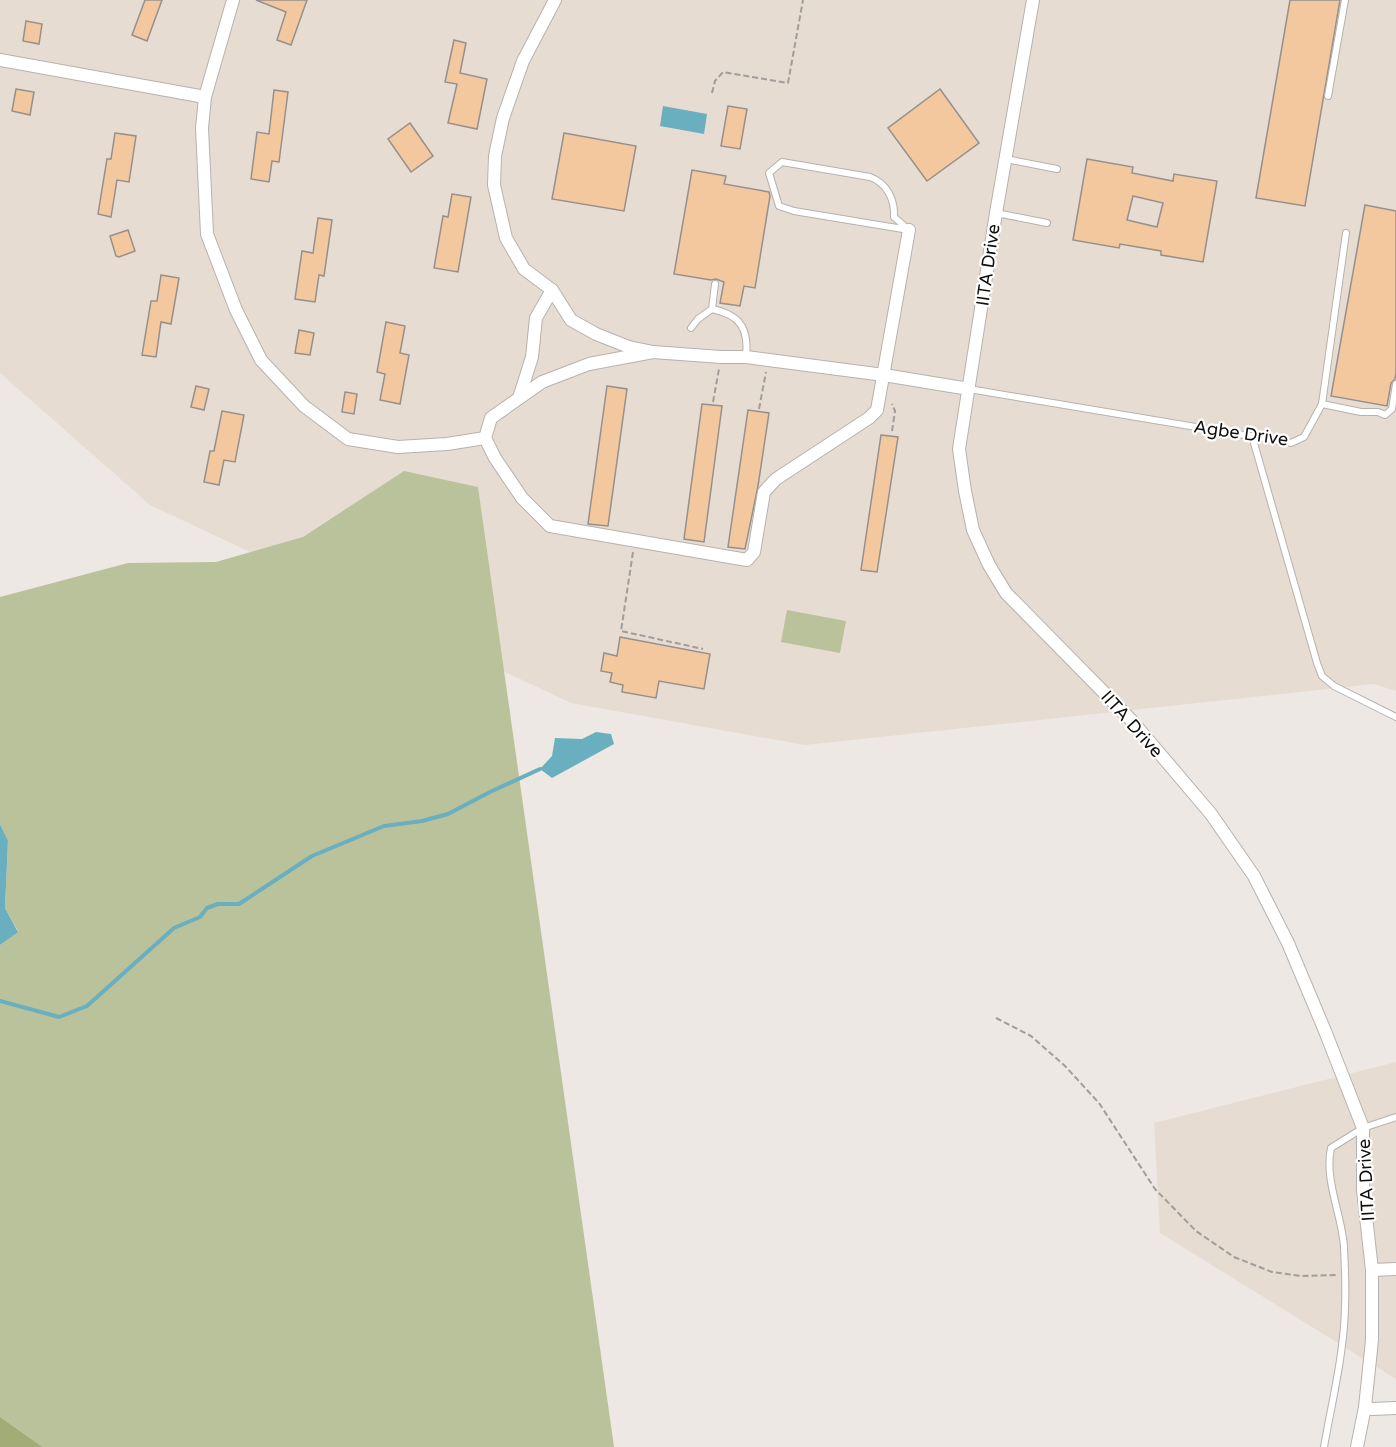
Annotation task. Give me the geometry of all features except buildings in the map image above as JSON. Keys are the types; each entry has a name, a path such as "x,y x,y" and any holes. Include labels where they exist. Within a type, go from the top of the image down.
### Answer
{"street":[{"path":"233,0 205,97 202,128 207,234 236,310 261,360 304,406 348,439 398,447 447,444 485,438"},
{"path":"555,0 523,61 503,118 495,156 494,185 506,238 524,269 552,290 571,320 596,334 629,347 653,352 746,357 969,389"},
{"name":"IITA Drive","path":"1033,0 996,213 959,449 973,530 989,566 1006,593 1132,721 1211,814 1254,876 1288,942 1363,1128 1363,1190 1372,1270 1372,1340 1365,1407 1356,1447"},
{"path":"0,60 205,97"},
{"path":"653,352 589,364 542,382 491,418 485,438 495,458 522,498 550,526 747,560 754,552 764,492 776,479 877,410 909,230"},
{"path":"519,398 532,357 536,318 552,290"},
{"path":"1372,1270 1396,1269"},
{"path":"1365,1407 1396,1408"}],"lane":[{"path":"1328,96 1345,0"},
{"path":"1006,159 1057,169"},
{"path":"782,162 878,180 891,195 894,218 909,230 794,211 779,206 769,172 782,162"},
{"path":"996,213 1047,223"},
{"name":"Agbe Drive","path":"969,389 1291,442 1304,437 1322,404 1346,233"},
{"path":"712,309 715,284"},
{"path":"691,328 698,319 712,309 723,311 738,320 744,328 747,345 746,357"},
{"path":"1322,404 1361,412 1378,412 1384,415 1392,409 1396,384"},
{"path":"1252,436 1322,676 1334,687 1396,717"},
{"path":"1324,1447 1340,1354 1345,1308 1344,1244 1329,1158 1331,1148 1337,1142 1363,1128 1396,1117"}],"path":[{"path":"712,93 715,81 723,72 788,83 803,0"},
{"path":"713,402 721,357"},
{"path":"759,410 768,361"},
{"path":"880,395 894,407 892,432"},
{"path":"634,541 621,631 704,649"},
{"path":"996,1018 1030,1036 1065,1066 1098,1103 1155,1189 1196,1231 1234,1257 1272,1272 1301,1276 1345,1275"}],"shaded area":[{"path":"0,0 1396,0 1396,691 1374,684 805,745 571,703 150,505 0,373"},
{"path":"1396,1062 1396,1379 1160,1233 1154,1123"}],"green space":[{"path":"404,471 478,487 614,1447 43,1447 0,1417 0,945 18,931 5,908 8,842 0,824 0,597 128,563 216,562 303,537"},
{"path":"787,610 846,621 840,653 781,642"},
{"path":"0,1417 43,1447 0,1447"}],"water":[{"path":"663,106 707,114 704,134 660,126"},
{"path":"596,732 611,734 614,744 552,778 540,769 552,756 555,738 582,739"},
{"path":"0,824 8,841 5,908 18,932 0,945"}],"waterway":[{"path":"0,1001 59,1017 87,1006 174,928 200,917 207,908 218,904 239,904 312,856 384,826 422,821 448,814 540,769"}]}
